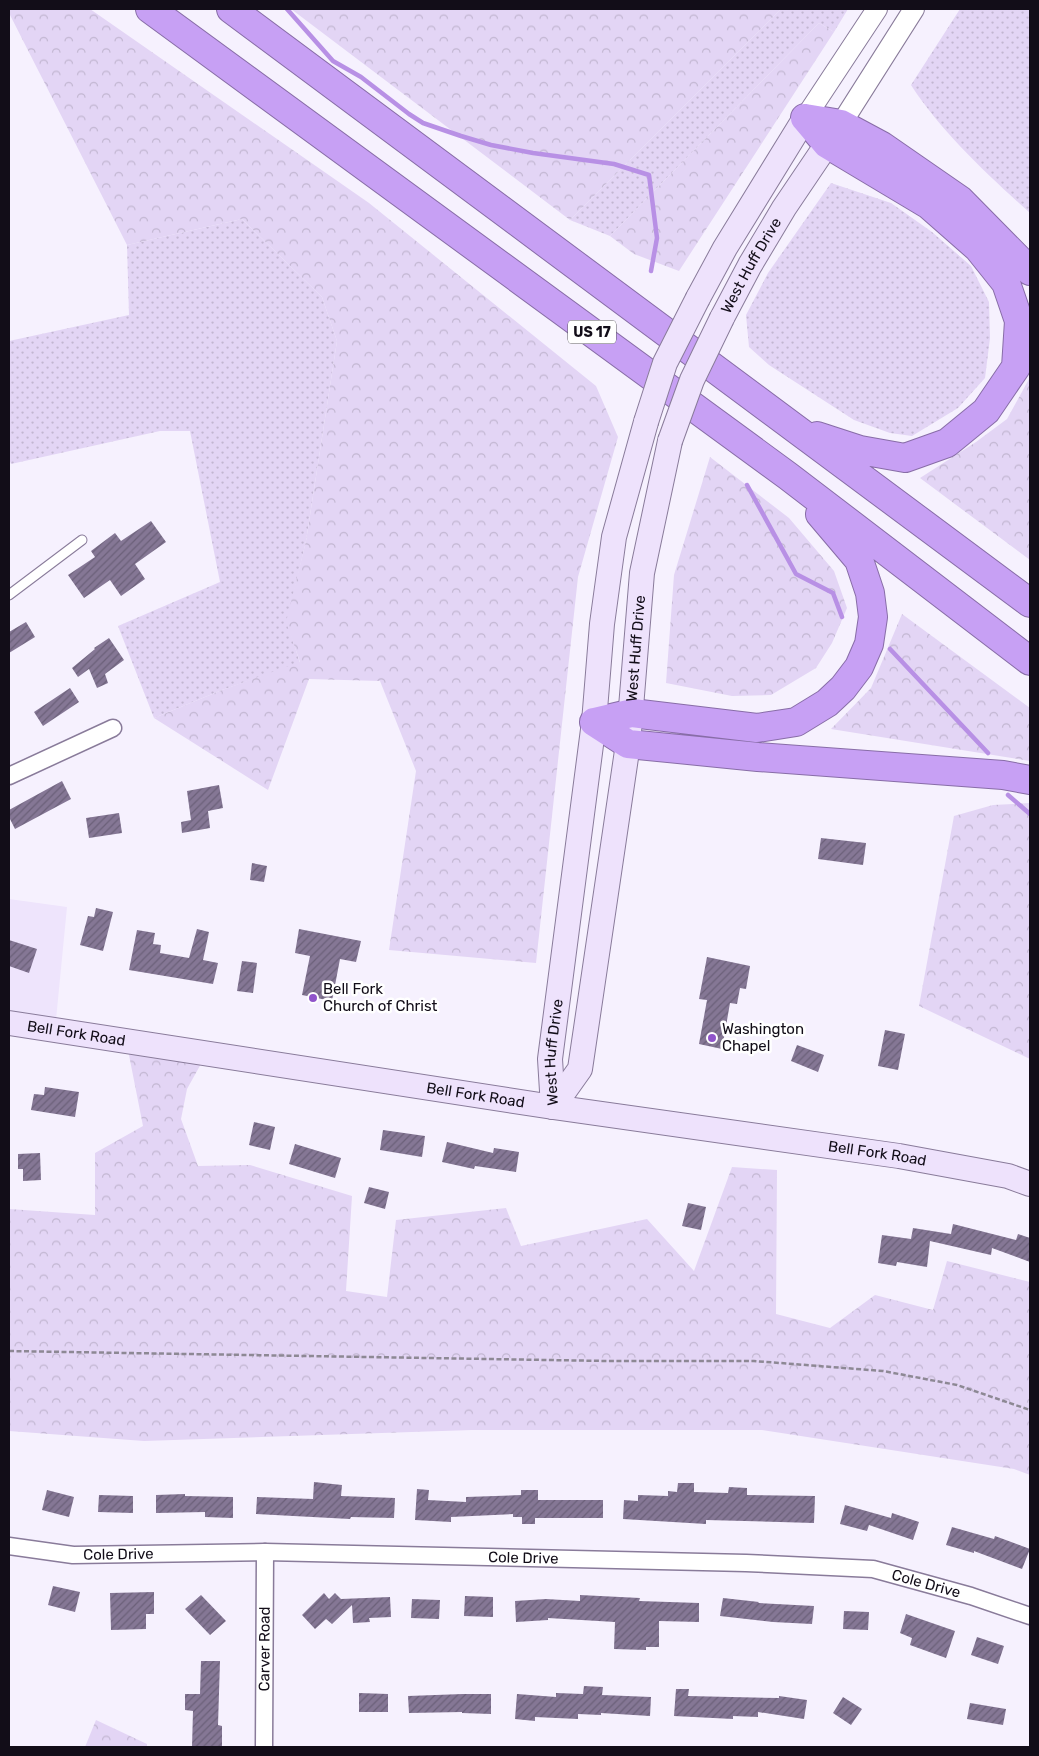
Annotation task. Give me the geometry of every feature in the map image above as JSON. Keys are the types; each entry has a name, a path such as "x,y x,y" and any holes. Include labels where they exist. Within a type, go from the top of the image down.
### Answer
{"highway":[{"name":"US 17","path":"150,9 788,476 1030,661"},
{"name":"US 17","path":"231,9 1030,603"},
{"path":"798,430 860,450 905,458 947,443 986,411 1016,367 1018,321 1006,283 978,248 928,205 834,134 805,118"},
{"path":"834,134 882,146 960,200 1030,271"},
{"path":"594,722 632,713 757,728 796,722 827,703 843,688 859,667 868,644 873,617 870,592 859,560 788,476"},
{"path":"594,722 628,744 758,757 1004,775 1030,780"}],"main road":[{"name":"West Huff Drive","path":"554,1107 550,1060 594,722 602,624 614,537 646,422 665,363 725,248 805,118"},
{"name":"West Huff Drive","path":"554,1107 580,1069 632,713 642,573 670,441 692,380 750,265 834,134"},
{"name":"Bell Fork Road","path":"9,1023 554,1107 899,1156 1008,1176 1030,1184"}],"street":[{"name":"West Huff Drive","path":"805,118 877,9"},
{"name":"West Huff Drive","path":"834,134 914,9"},
{"path":"9,776 113,728"},
{"name":"Cole Drive","path":"9,1546 74,1555 265,1552 746,1563 872,1569 971,1596 1030,1616"},
{"name":"Carver Road","path":"264,1747 265,1552"}],"lane":[{"path":"9,594 82,540"}],"path":[{"path":"9,1351 597,1361 754,1361 882,1371 958,1385 1030,1410"}],"shaded area":[{"path":"9,899 67,907 55,1030 9,1023"}],"green space":[{"path":"9,9 90,9 369,203 596,386 618,437 578,577 536,963 389,950 416,771 380,681 309,679 268,790 154,718 222,690 300,662 286,622 306,541 337,341 322,297 242,219 127,245 9,13"},
{"path":"291,9 781,9 570,220"},
{"path":"781,9 848,9 834,32 819,23 610,236 570,220"},
{"path":"960,9 1030,9 1030,213 982,169 936,120 911,85"},
{"path":"819,23 834,32 679,271 634,254 610,236"},
{"path":"831,183 891,203 932,232 971,266 989,302 990,338 985,378 958,408 912,436 890,433 854,420 769,365 749,347 746,315 768,273"},
{"path":"242,219 322,297 337,341 306,541 287,622 300,663 222,690 154,718 118,626 220,582 190,431 160,431 11,464 9,459 9,341 129,315 127,245"},
{"path":"1030,357 1030,560 920,478 976,442 1007,419 1029,379"},
{"path":"710,457 789,518 834,571 847,608 832,643 816,668 771,695 732,696 666,683 674,575"},
{"path":"902,614 1030,708 1030,761 831,729 871,688"},
{"path":"1030,803 1030,1059 919,1006 954,816 993,805"},
{"path":"127,1045 207,1053 187,1089 181,1119 198,1166 250,1165 352,1196 346,1291 387,1297 396,1220 506,1208 521,1246 647,1219 694,1271 732,1167 777,1170 776,1314 830,1328 875,1295 933,1310 947,1261 1030,1282 1030,1475 1014,1469 762,1430 472,1430 144,1441 9,1431 9,1209 95,1215 95,1153 143,1126"},
{"path":"96,1720 147,1744 147,1747 85,1747"}],"building":[{"path":"151,521 166,542 135,564 145,579 121,596 110,580 84,598 68,575 95,557 91,551 115,533 121,541"},
{"path":"26,622 35,637 9,653 9,632"},
{"path":"109,638 124,660 105,674 108,683 97,688 89,669 78,677 72,668 94,648"},
{"path":"70,688 79,702 43,726 34,712"},
{"path":"62,781 71,799 15,829 9,817 9,810"},
{"path":"219,785 223,808 208,811 210,828 182,833 181,822 191,820 187,791"},
{"path":"119,813 122,833 89,838 86,818"},
{"path":"821,838 866,843 863,865 818,859"},
{"path":"252,863 267,866 264,882 250,880"},
{"path":"96,908 113,912 103,951 80,945 88,916 94,917"},
{"path":"197,929 209,932 203,960 218,963 213,984 129,970 137,930 155,933 153,944 161,945 160,953 189,958"},
{"path":"299,929 361,941 356,962 340,959 332,1001 302,995 310,956 295,953"},
{"path":"9,940 37,949 29,973 9,966"},
{"path":"707,957 750,966 746,989 740,988 737,1004 730,1003 722,1049 699,1044 707,1000 699,999"},
{"path":"242,961 257,963 253,993 237,991"},
{"path":"885,1030 905,1034 898,1070 878,1066"},
{"path":"797,1045 824,1055 818,1072 791,1061"},
{"path":"45,1087 79,1092 75,1117 31,1110 34,1094 44,1095"},
{"path":"254,1122 275,1127 270,1150 249,1145"},
{"path":"383,1130 425,1136 422,1157 380,1150"},
{"path":"447,1142 493,1153 494,1148 519,1152 516,1172 475,1166 474,1169 442,1162"},
{"path":"295,1144 341,1158 335,1178 289,1164"},
{"path":"40,1153 41,1180 23,1181 23,1169 18,1169 18,1154"},
{"path":"369,1187 389,1192 385,1209 364,1203"},
{"path":"688,1203 706,1207 701,1230 682,1226"},
{"path":"953,1224 1016,1240 1018,1234 1030,1238 1030,1262 992,1248 991,1255 930,1241 927,1267 897,1262 896,1266 878,1263 882,1235 911,1239 913,1228 951,1234"},
{"path":"314,1482 342,1485 341,1496 395,1498 394,1518 351,1517 350,1519 256,1514 257,1497 313,1499"},
{"path":"678,1483 694,1483 694,1492 728,1493 729,1487 747,1488 747,1495 815,1496 814,1523 706,1520 706,1524 623,1519 624,1500 638,1501 638,1495 668,1496 668,1491 677,1492"},
{"path":"417,1489 429,1490 428,1500 466,1502 466,1497 521,1495 521,1490 538,1490 538,1500 603,1500 603,1518 535,1518 535,1524 522,1524 522,1517 513,1517 513,1514 451,1517 451,1522 415,1520"},
{"path":"47,1490 74,1497 69,1517 42,1510"},
{"path":"185,1494 185,1496 233,1497 233,1518 205,1517 205,1512 156,1513 156,1495"},
{"path":"99,1495 133,1496 133,1513 98,1512"},
{"path":"845,1505 891,1518 892,1513 919,1522 913,1540 869,1525 867,1531 840,1524"},
{"path":"952,1527 994,1539 995,1536 1030,1549 1022,1569 974,1551 974,1553 946,1545"},
{"path":"53,1586 80,1592 75,1612 48,1605"},
{"path":"154,1592 154,1614 146,1614 146,1629 111,1630 110,1593"},
{"path":"324,1593 329,1599 335,1593 341,1599 390,1597 391,1617 369,1618 370,1622 353,1623 352,1605 332,1624 326,1619 315,1629 302,1615"},
{"path":"201,1595 226,1621 210,1635 185,1609"},
{"path":"580,1595 640,1598 639,1601 699,1603 699,1622 659,1621 659,1647 646,1647 646,1650 614,1649 615,1622 548,1618 548,1620 516,1622 515,1601 546,1599 580,1601"},
{"path":"465,1596 493,1597 493,1617 464,1616"},
{"path":"723,1598 758,1603 814,1606 812,1624 720,1616"},
{"path":"412,1599 440,1600 439,1619 411,1618"},
{"path":"844,1611 869,1612 868,1630 843,1629"},
{"path":"906,1614 955,1631 946,1658 910,1645 912,1638 900,1633"},
{"path":"977,1637 1004,1646 998,1664 971,1655"},
{"path":"201,1661 220,1661 218,1725 222,1726 222,1747 192,1747 193,1711 185,1710 185,1694 200,1694"},
{"path":"584,1686 603,1687 602,1695 651,1697 650,1716 601,1713 601,1715 578,1714 578,1719 535,1717 535,1721 515,1719 517,1694 556,1697 556,1693 583,1694"},
{"path":"676,1689 689,1689 688,1696 779,1698 779,1696 807,1700 804,1719 758,1712 758,1717 733,1716 733,1719 674,1716"},
{"path":"359,1693 388,1694 388,1712 359,1712"},
{"path":"491,1694 491,1714 462,1712 409,1713 408,1696"},
{"path":"843,1697 862,1709 851,1725 833,1713"},
{"path":"970,1703 1006,1709 1003,1725 967,1719"}],"waterway":[{"path":"287,9 333,61 361,77 423,123 491,145 614,164 649,175 657,238 651,271"},
{"path":"747,485 796,574 833,593 842,617"},
{"path":"890,649 988,753"},
{"path":"1008,795 1030,814"}],"place":[{"name":"Bell Fork Church of Christ","path":"313,998"},
{"name":"Washington Chapel","path":"712,1038"}]}
